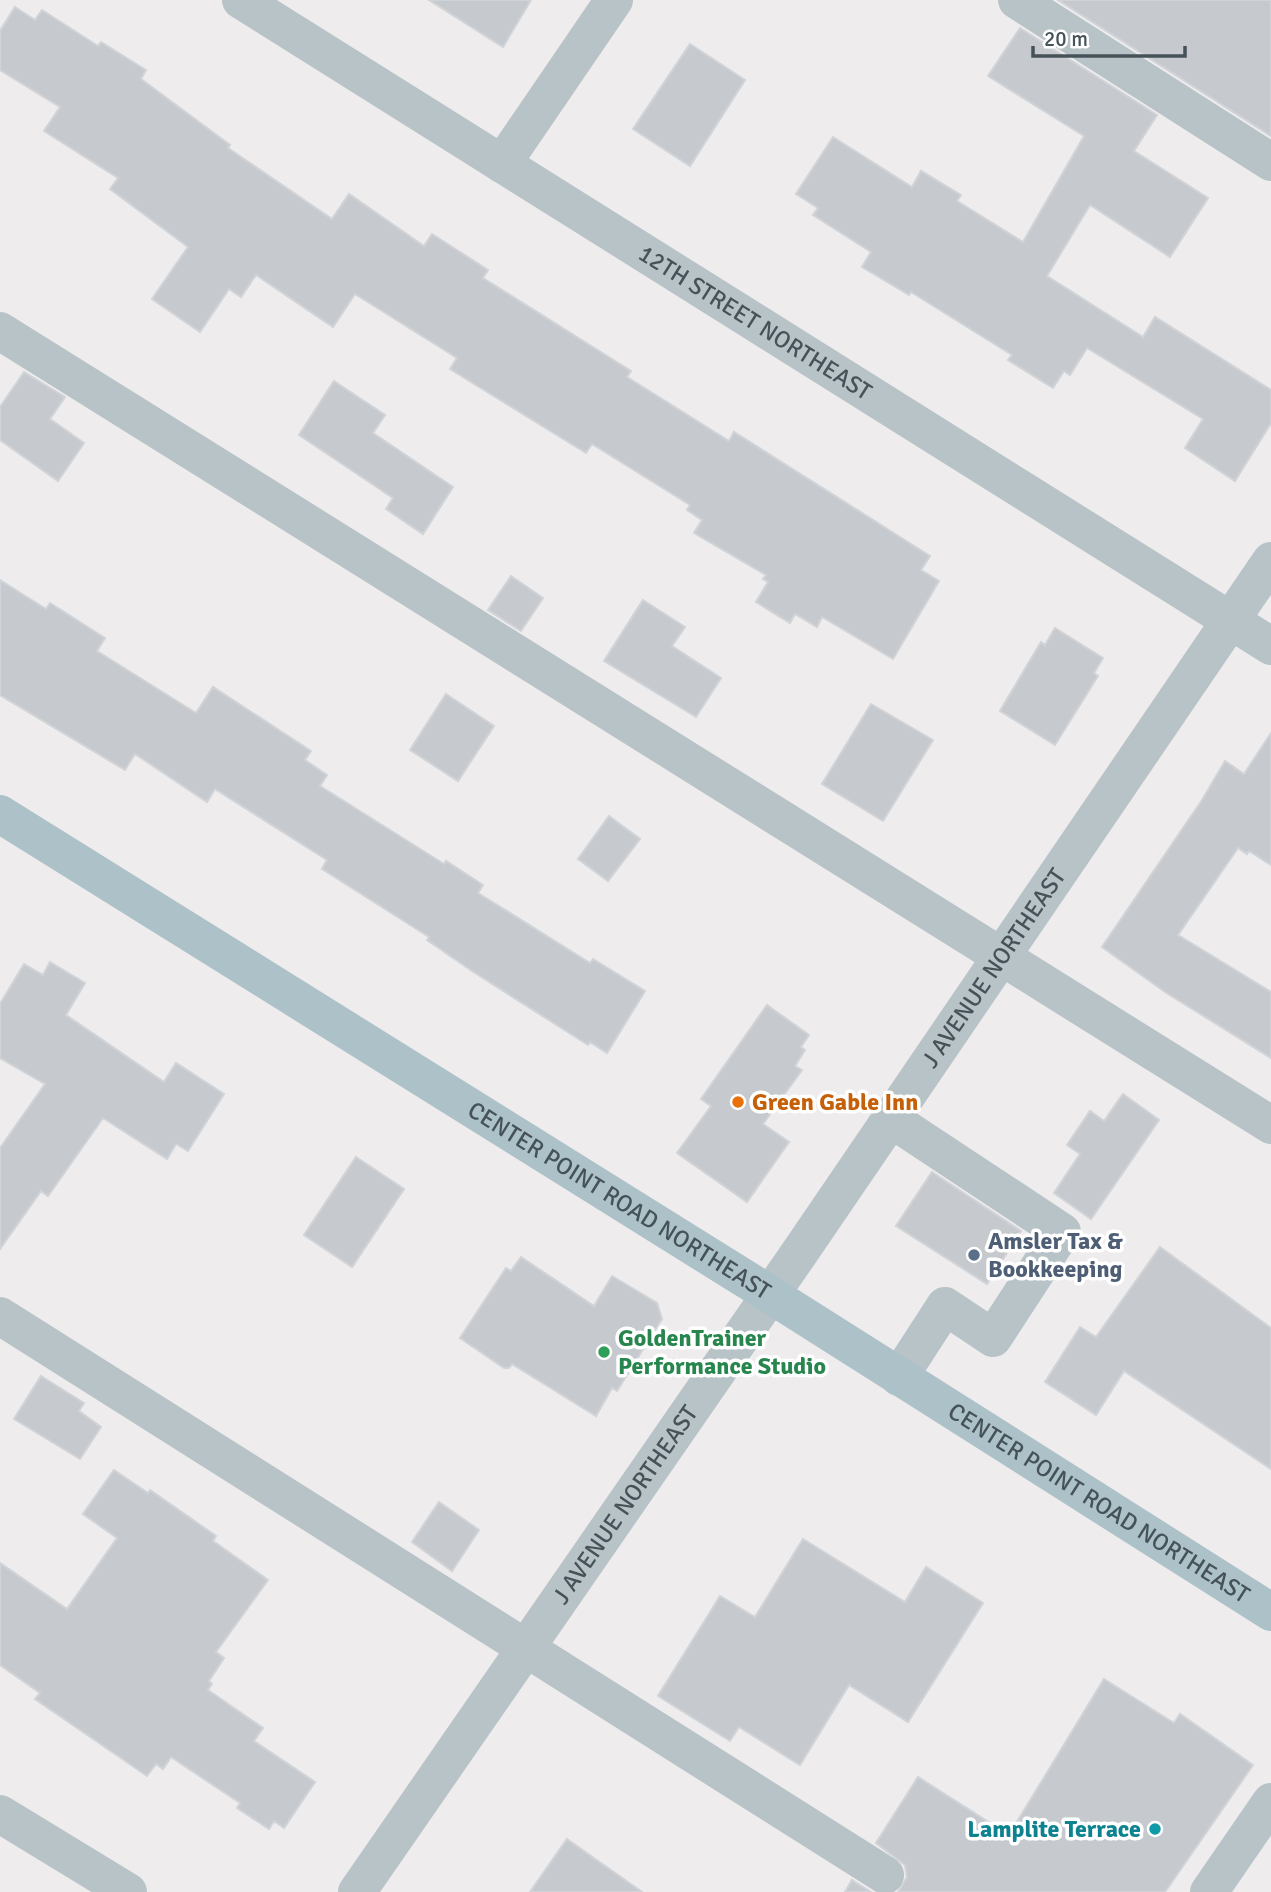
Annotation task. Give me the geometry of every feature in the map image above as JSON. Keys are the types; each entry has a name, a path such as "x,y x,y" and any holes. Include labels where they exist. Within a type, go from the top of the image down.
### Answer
{"main road":[{"name":"CENTER POINT ROAD NORTHEAST","path":"0,814 771,1295 1271,1612"}],"street":[{"name":"12TH STREET NORTHEAST","path":"241,0 1271,646"},
{"path":"502,164 614,0"},
{"path":"1017,0 1271,162"},
{"path":"0,331 1271,1125"},
{"name":"J AVENUE NORTHEAST","path":"357,1892 771,1295 1271,561"},
{"path":"891,1119 1062,1232 993,1338 945,1306 899,1377"},
{"path":"0,1316 885,1875"},
{"path":"1209,1892 1271,1802"},
{"path":"0,1814 128,1892"}],"building":[{"path":"429,0 531,0 503,47"},
{"path":"1058,0 1271,0 1271,136"},
{"path":"15,7 35,20 42,10 98,46 101,42 146,70 141,79 230,145 228,148 332,219 349,194 424,246 432,234 488,270 483,278 631,371 627,377 729,441 734,432 930,556 921,570 939,581 893,659 822,617 817,627 795,614 790,623 756,602 768,582 763,579 766,575 694,533 702,520 687,510 690,505 592,444 586,453 450,369 457,358 355,294 333,327 256,275 241,297 229,289 200,332 152,299 188,247 110,189 118,178 44,131 60,107 0,70 0,31"},
{"path":"1020,28 1157,115 1134,151 1208,198 1170,257 1090,205 1047,276 1143,337 1155,317 1271,390 1271,423 1235,481 1185,448 1203,419 1087,348 1070,375 1064,371 1053,388 1008,360 1012,355 911,292 909,295 862,267 871,252 813,215 818,208 796,194 833,137 912,187 921,171 961,195 957,201 1023,242 1084,136 988,76"},
{"path":"690,44 745,80 690,166 633,129"},
{"path":"24,372 65,397 50,419 84,443 58,481 0,440 0,407"},
{"path":"334,381 385,415 373,433 453,487 423,534 386,509 393,498 299,435"},
{"path":"511,576 543,598 521,631 488,610"},
{"path":"0,580 46,609 50,603 105,638 97,651 196,713 213,687 311,751 305,760 327,775 320,786 444,864 446,861 483,885 478,893 590,963 593,959 645,991 607,1053 590,1042 588,1045 472,971 427,940 429,937 322,869 327,860 215,789 207,802 135,754 125,770 0,695"},
{"path":"643,600 685,627 672,646 721,678 696,717 604,661"},
{"path":"1055,628 1103,658 1094,673 1098,676 1055,745 1000,711 1041,642 1045,645"},
{"path":"446,694 494,726 458,781 410,750"},
{"path":"871,704 933,740 883,821 822,784"},
{"path":"1271,733 1271,865 1249,851 1247,854 1238,848 1178,935 1271,992 1271,1058 1165,992 1102,947 1202,800 1225,761 1244,774"},
{"path":"609,816 640,839 608,881 578,859"},
{"path":"50,962 85,983 66,1015 164,1082 176,1063 224,1094 188,1151 176,1144 167,1159 103,1118 48,1196 41,1191 0,1249 0,1148 45,1084 0,1058 0,1004 24,964 43,975"},
{"name":"Green Gable Inn","path":"767,1005 809,1035 801,1047 805,1050 795,1066 802,1070 763,1124 789,1142 747,1202 677,1153 711,1106 701,1099"},
{"path":"1123,1094 1159,1120 1091,1219 1054,1193 1080,1154 1067,1145 1090,1111 1104,1121"},
{"path":"356,1157 404,1189 352,1267 304,1235"},
{"name":"Amsler Tax & Bookkeeping","path":"932,1172 1021,1231 987,1284 896,1226"},
{"path":"1160,1247 1271,1328 1271,1469 1124,1371 1096,1415 1045,1382 1080,1327 1096,1337"},
{"path":"521,1257 594,1306 612,1276 657,1303 662,1319 617,1391 612,1388 596,1416 512,1364 509,1368 504,1368 460,1338 506,1268 511,1271"},
{"path":"41,1376 84,1403 79,1411 101,1427 80,1459 14,1419"},
{"path":"114,1470 148,1493 150,1490 216,1536 213,1541 268,1580 216,1652 224,1658 209,1681 212,1684 208,1690 263,1728 254,1741 315,1782 284,1828 274,1821 269,1829 237,1808 240,1803 171,1757 163,1769 156,1764 147,1776 35,1699 40,1693 0,1665 0,1563 67,1609 117,1538 83,1514"},
{"path":"439,1502 479,1530 452,1571 412,1542"},
{"path":"803,1539 905,1602 926,1567 983,1603 908,1722 849,1685 800,1765 739,1727 730,1741 658,1696 720,1596 755,1617"},
{"path":"1104,1679 1174,1723 1180,1714 1253,1765 1165,1892 898,1892 907,1877 905,1865 876,1843 918,1777 1009,1835"},
{"path":"567,1839 642,1892 530,1892"},
{"path":"852,1880 871,1892 845,1892"}],"place":[{"name":"Green Gable Inn","path":"738,1102"},
{"name":"Amsler Tax & Bookkeeping","path":"974,1255"},
{"name":"GoldenTrainer Performance Studio","path":"604,1352"},
{"name":"Lamplite Terrace","path":"1155,1829"}]}
